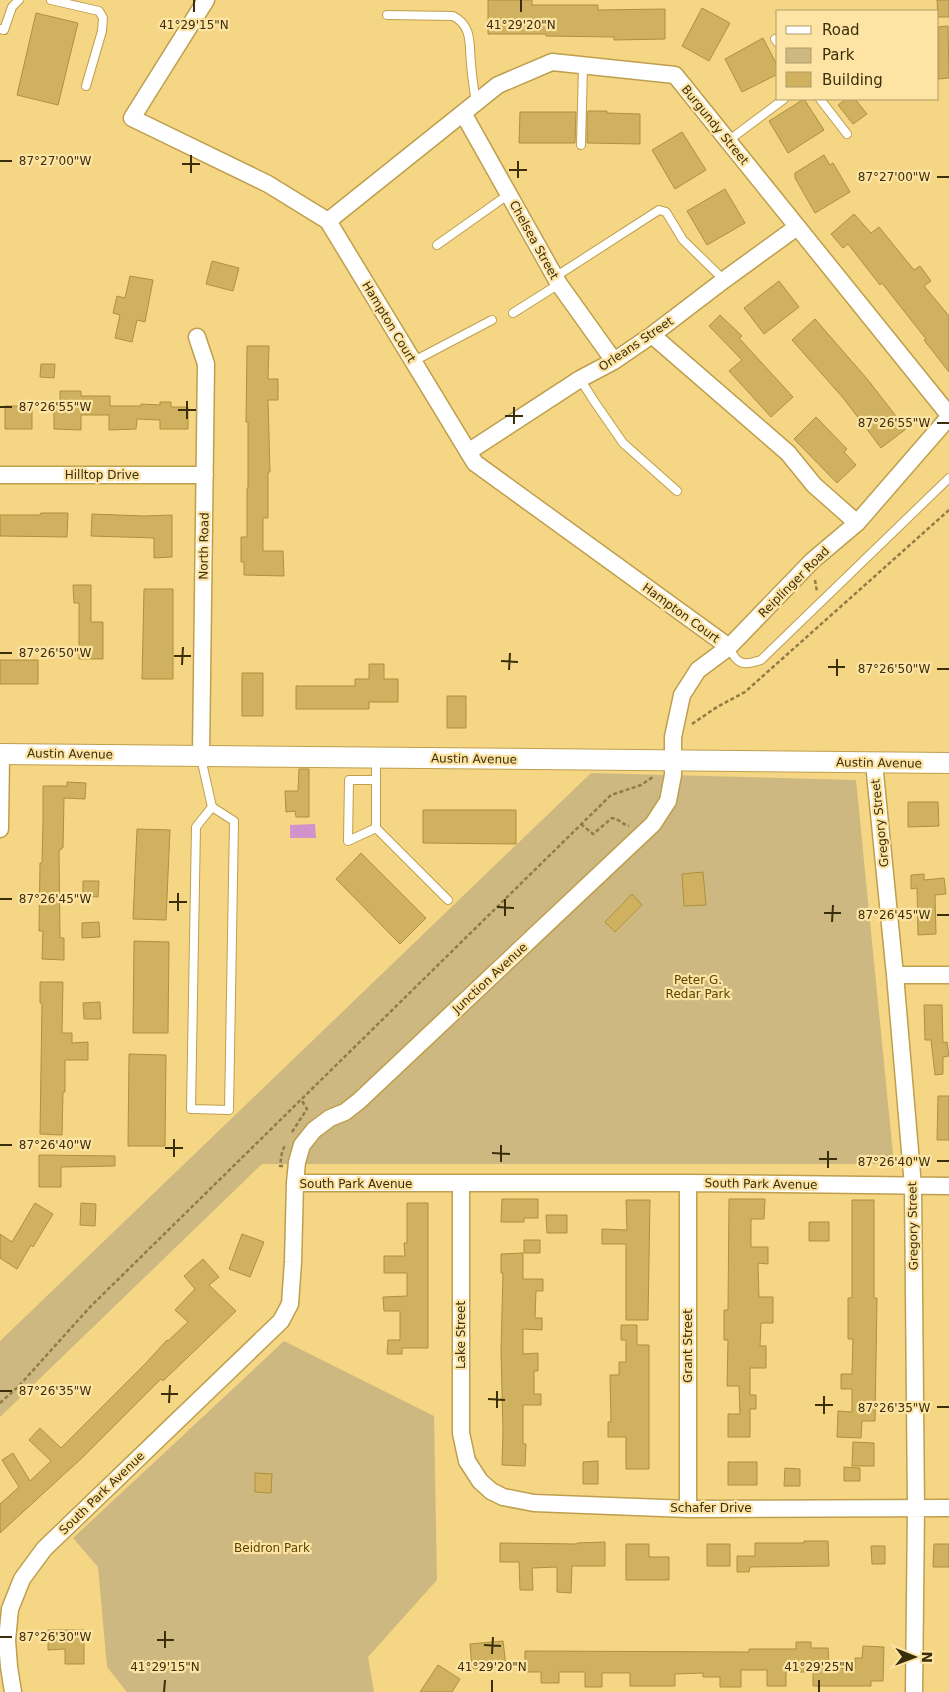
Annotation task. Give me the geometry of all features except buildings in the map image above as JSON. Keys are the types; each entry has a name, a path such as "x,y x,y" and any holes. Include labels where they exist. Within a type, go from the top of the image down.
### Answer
{"street":[{"name":"Hampton Court","path":"206,0 132,118 268,184 328,221 475,463 729,647"},
{"name":"Burgundy Street","path":"328,221 498,85 552,62 675,75 797,227 948,421"},
{"name":"Chelsea Street","path":"470,108 509,194 557,280 614,361"},
{"name":"Orleans Street","path":"468,452 580,379 614,361 797,227"},
{"path":"652,335 788,453 814,485 857,523"},
{"name":"North Road","path":"198,337 206,364 201,756"},
{"name":"Reiplinger Road","path":"673,768 673,737 682,695 698,670 729,647 812,561 857,523 948,421"},
{"name":"Hilltop Drive","path":"0,475 205,475"},
{"path":"0,754 0,829"},
{"name":"Austin Avenue","path":"0,754 376,758 673,768 949,763"},
{"name":"Gregory Street","path":"874,763 913,1186 916,1508 914,1692"},
{"name":"Junction Avenue","path":"295,1183 297,1162 302,1145 314,1130 330,1118 345,1112 359,1101 653,824 668,801 673,768"},
{"path":"895,975 949,975"},
{"name":"South Park Avenue","path":"13,1692 9,1667 8,1640 10,1609 22,1579 44,1549 281,1321 290,1304 294,1262 295,1183 688,1183 949,1186"},
{"name":"Grant Street","path":"688,1183 688,1508"},
{"name":"Lake Street","path":"461,1184 461,1433 467,1461 480,1481"},
{"name":"Schafer Drive","path":"480,1481 491,1491 503,1497 534,1503 688,1508 949,1508"}],"lane":[{"path":"0,29 4,30 12,7 19,0"},
{"path":"51,0 99,11 103,18 102,31 86,86"},
{"path":"387,15 453,16 459,19 467,29 470,40 470,108"},
{"path":"581,145 583,66"},
{"path":"728,141 783,100"},
{"path":"821,100 846,134"},
{"path":"436,245 509,194"},
{"path":"513,313 557,280 659,210 666,212 683,240 724,280"},
{"path":"412,362 492,320"},
{"path":"580,379 623,443 677,491"},
{"path":"729,647 734,658 743,664 762,660 949,478"},
{"path":"201,756 212,807 234,820 229,1110 191,1109 196,827 212,807"},
{"path":"376,758 376,828 448,900"},
{"path":"376,780 348,780 348,841 376,828"}],"path":[{"path":"689,727 745,692 949,510"},
{"path":"0,1403 18,1387 90,1307 611,794 641,785 658,774 673,768"},
{"path":"580,824 593,834 612,818 617,818 623,824 646,831"}],"green space":[{"name":"Peter G. Redar Park","path":"591,773 856,780 894,1164 262,1164 0,1417 0,1341"},
{"name":"Beidron Park","path":"284,1341 434,1416 437,1580 368,1657 374,1692 127,1692 107,1667 98,1567 73,1538"}],"shaded area":[{"path":"315,824 316,838 290,838 290,825"}]}
